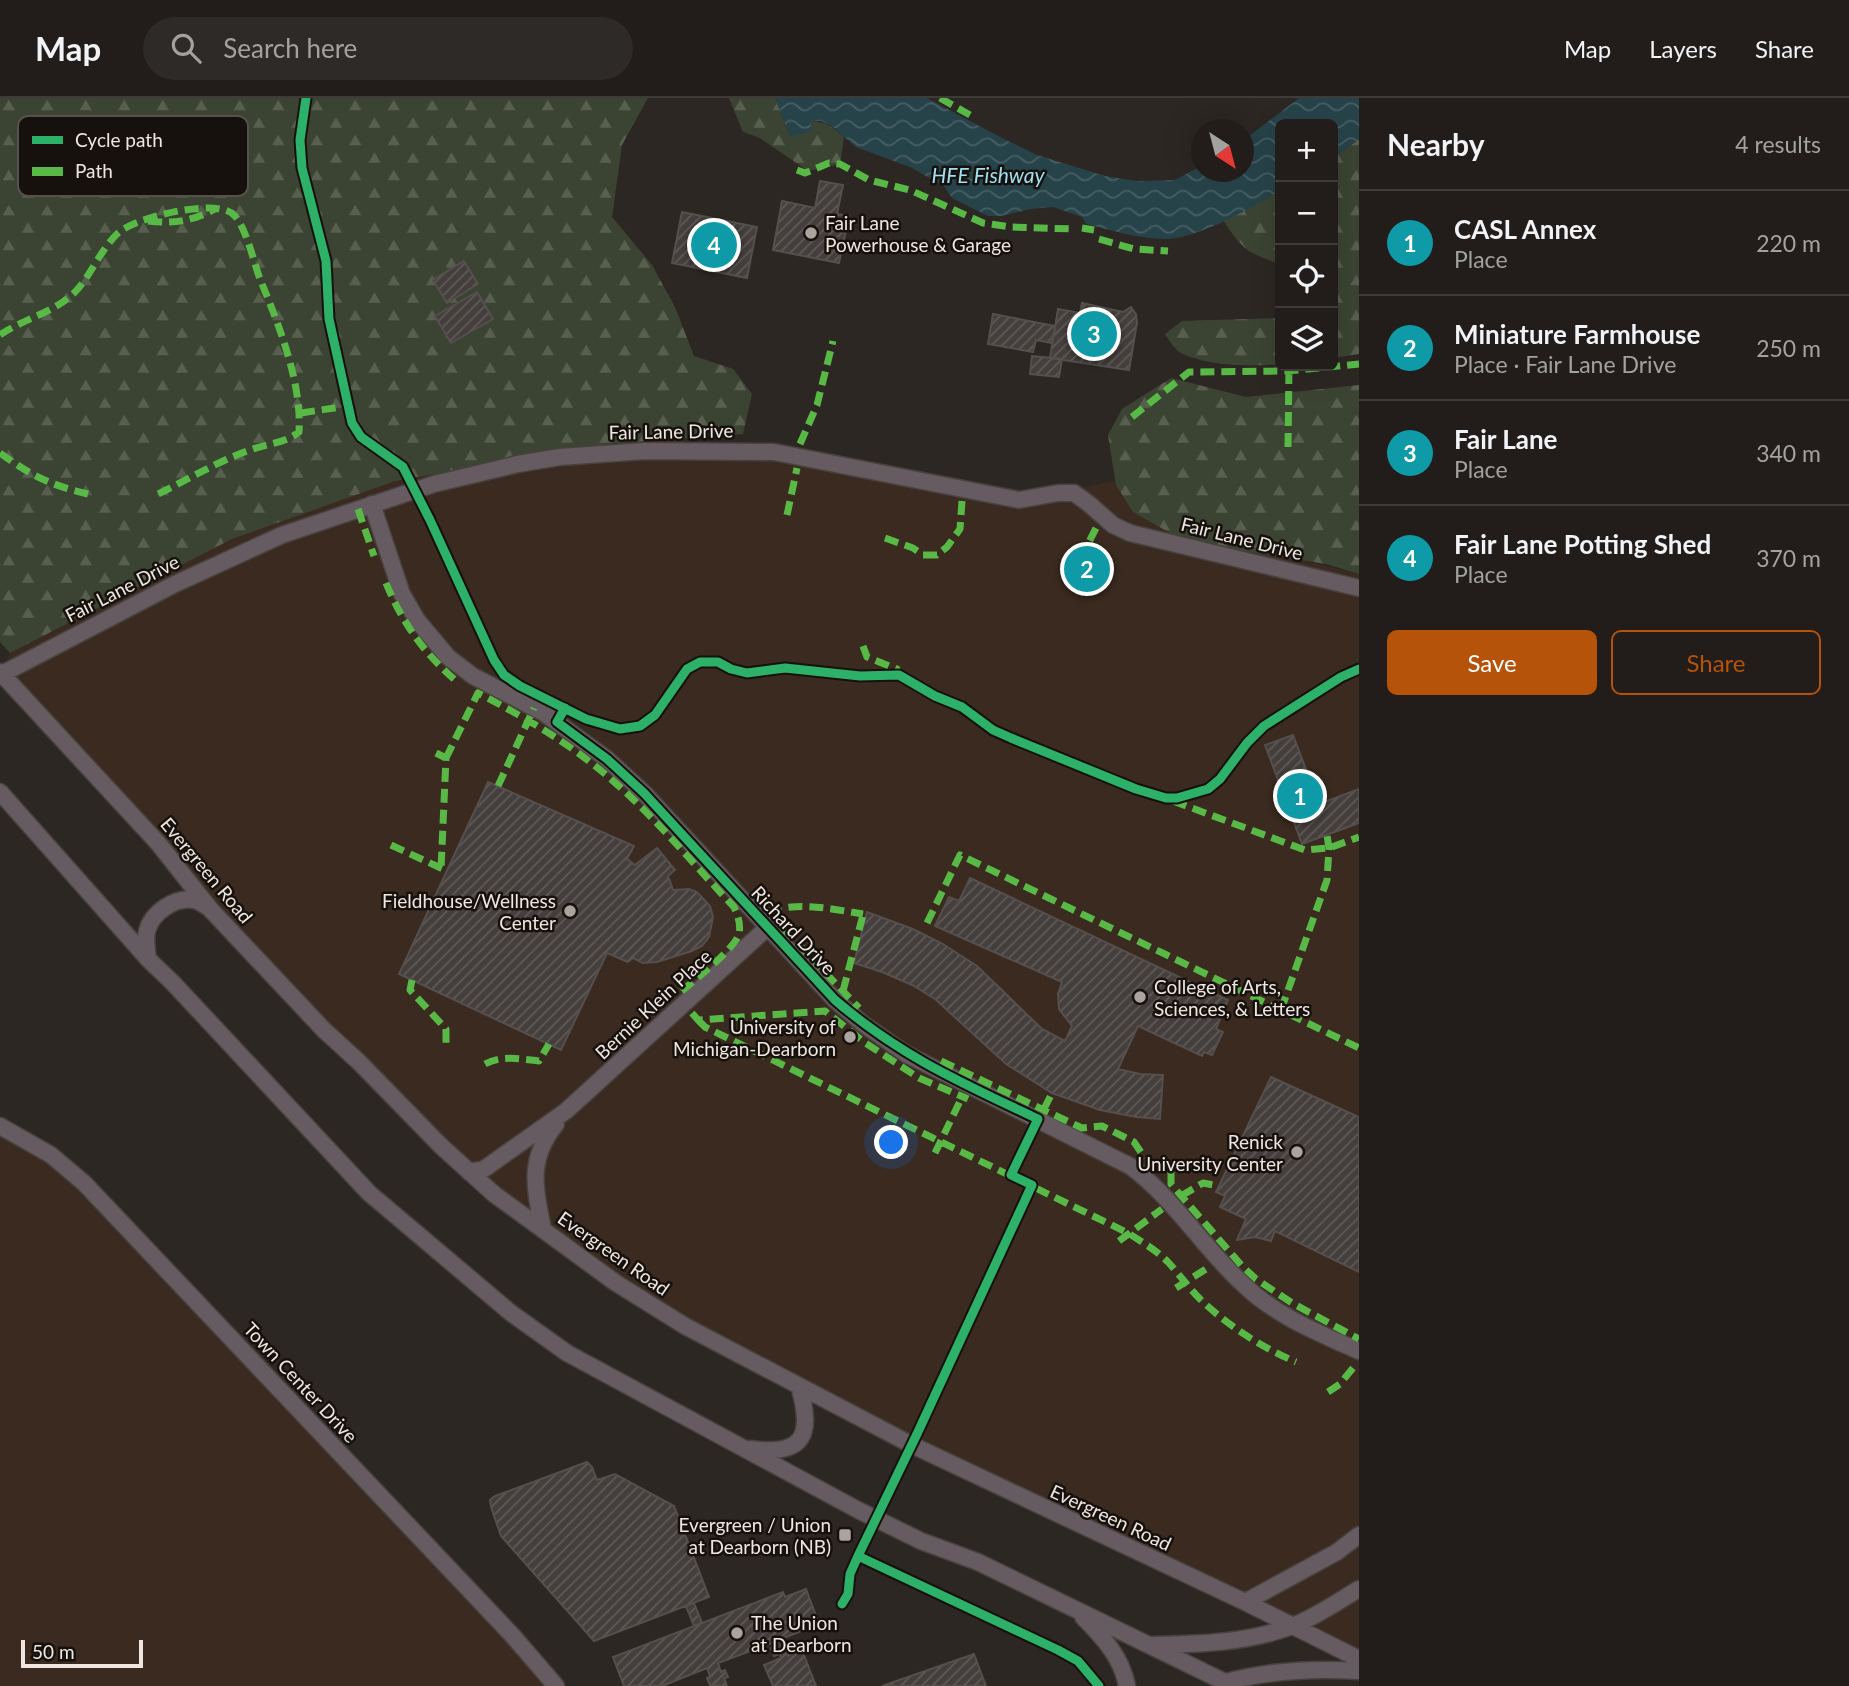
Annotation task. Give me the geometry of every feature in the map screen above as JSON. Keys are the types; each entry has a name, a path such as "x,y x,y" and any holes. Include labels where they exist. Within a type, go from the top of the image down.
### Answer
{"street":[{"name":"Fair Lane Drive","path":"1,673 229,558 282,535 372,504 457,477 560,457 686,449 774,452 1018,500 1074,493 1113,525 1130,533 1359,589"},
{"name":"Richard Drive","path":"372,504 402,594 417,620 448,657 473,677 544,713 607,759 643,793 835,1000 884,1040 926,1065 1130,1166 1151,1181 1224,1267 1254,1294 1294,1321 1359,1352"},
{"name":"Evergreen Road","path":"1,673 158,843 211,910 324,1030 494,1194 616,1283 685,1326 912,1445 1245,1602 1359,1659"},
{"path":"0,792 148,959 369,1193 511,1313 567,1353 867,1515 921,1541 978,1562 1150,1645 1224,1685 1293,1670 1359,1671"},
{"path":"148,959 147,931 155,916 166,906 196,900 211,910"},
{"name":"Bernie Klein Place","path":"469,1172 484,1169 566,1111 767,928"},
{"name":"Bernie Klein Place","path":"543,1229 534,1182 539,1150 566,1111"},
{"name":"Town Center Drive","path":"0,1126 51,1154 84,1183 512,1635 556,1686"},
{"path":"741,1448 774,1452 788,1448 800,1440 806,1425 805,1407 799,1386"},
{"path":"1245,1602 1336,1552 1359,1535"},
{"path":"1150,1645 1221,1642 1292,1626 1359,1589"},
{"path":"1074,1608 1109,1646 1119,1662 1127,1686"}],"shaded area":[{"name":"University of Michigan-Dearborn","path":"676,434 694,449 755,451 1019,500 1114,481 1187,533 1359,574 1359,1655 1055,1510 688,1323 518,1206 446,1141 319,1015 2,674 10,653 232,539 376,486 526,445"},
{"path":"0,1126 51,1155 556,1686 0,1686"}],"green space":[{"path":"0,98 648,98 622,145 612,217 652,265 675,307 694,356 733,369 752,394 743,434 606,444 395,481 232,539 10,653 0,642"},
{"path":"729,98 775,98 790,137 809,121 824,123 844,137 840,164 808,171 760,138 743,132"},
{"path":"1359,139 1359,354 1338,357 1338,182 1338,154"},
{"path":"1275,193 1275,262 1246,249 1223,220"},
{"path":"1275,318 1275,364 1215,363 1189,357 1179,352 1165,334 1182,321"},
{"path":"1171,378 1246,397 1359,385 1359,574 1326,564 1186,542 1133,512 1116,485 1108,435 1122,409"}],"water":[{"name":"HFE Fishway","path":"775,98 927,98 1037,155 1105,176 1137,181 1175,180 1191,171 1191,182 1254,182 1254,132 1299,98 1359,98 1359,139 1338,154 1338,119 1275,119 1275,193 1255,206 1206,229 1189,235 1161,239 1086,224 1082,217 1053,207 988,216 952,198 944,186 910,167 856,147 833,127 821,121 810,121 812,131 790,137"}],"building":[{"name":"Fair Lane Powerhouse & Garage","path":"820,181 843,185 837,214 849,216 839,263 773,250 782,201 815,208"},
{"path":"682,212 757,227 747,278 672,263"},
{"path":"464,261 478,284 447,303 433,280"},
{"path":"477,292 493,319 451,343 435,316"},
{"path":"1082,303 1123,312 1131,307 1136,314 1137,323 1129,370 1050,358 1058,309 1080,313"},
{"path":"993,314 1055,326 1052,343 1036,340 1033,352 988,344"},
{"path":"1032,356 1062,359 1059,377 1030,374"},
{"path":"1089,561 1095,567 1084,578 1078,571"},
{"path":"1293,735 1319,804 1359,789 1359,823 1302,844 1265,745"},
{"name":"Fieldhouse/Wellness Center","path":"488,782 634,846 627,859 635,865 657,848 675,870 668,876 673,890 689,889 697,892 710,906 713,917 709,937 702,946 692,951 657,962 643,963 633,958 628,962 607,953 561,1050 399,974"},
{"name":"College of Arts, Sciences, & Letters","path":"970,878 1228,1000 1216,1029 1223,1032 1212,1055 1204,1052 1202,1056 1138,1026 1118,1069 1163,1075 1160,1119 1100,1110 1052,1093 1006,1064 935,999 912,985 854,963 867,912 913,929 977,966 1042,1029 1065,1041 1072,1026 1059,1009 1058,994 1062,982 935,926 949,897 959,901"},
{"name":"Renick University Center","path":"1271,1077 1359,1117 1359,1272 1275,1231 1271,1241 1255,1237 1237,1240 1246,1219 1220,1207 1225,1196 1216,1192"},
{"path":"587,1462 597,1480 615,1474 674,1506 709,1597 594,1641 501,1536 490,1500"},
{"name":"The Union at Dearborn","path":"806,1589 819,1624 781,1639 783,1645 788,1643 791,1650 786,1652 788,1656 802,1650 816,1686 773,1686 764,1665 781,1658 780,1654 774,1656 771,1648 777,1646 775,1642 718,1663 721,1672 725,1670 728,1677 724,1678 727,1686 710,1685 707,1668 662,1686 624,1686 613,1657 783,1592 785,1597"},
{"path":"694,1603 702,1623 694,1626 686,1606"},
{"path":"974,1654 986,1686 882,1686"}],"marked path":[{"path":"940,98 970,115"},
{"path":"797,170 805,173 829,163 840,164 869,180 910,190 983,223 1011,227 1074,229"},
{"path":"0,335 66,300 85,280 112,240 127,227 157,216 194,209 225,210 234,215 246,236 288,354 297,394 299,432 283,441 227,459 152,497"},
{"path":"148,221 183,221 215,209"},
{"path":"1082,228 1094,230"},
{"path":"1099,239 1134,249 1168,251"},
{"path":"800,444 817,405 833,341"},
{"path":"1132,417 1189,372 1289,371 1359,364"},
{"path":"1288,447 1289,371"},
{"path":"301,413 347,406"},
{"path":"0,453 42,479 88,494"},
{"path":"787,515 797,468"},
{"path":"885,538 913,548 923,555 937,555 947,547 960,529 962,501"},
{"path":"358,509 374,556"},
{"path":"1085,561 1088,544 1098,524"},
{"path":"386,583 414,636 455,680"},
{"path":"863,646 867,657 897,669 899,675"},
{"path":"446,758 478,693 564,743 596,767 644,810 734,907 738,917 739,934 729,949 677,995"},
{"path":"498,786 534,708"},
{"path":"436,753 446,758 441,869"},
{"path":"1173,801 1305,850 1329,848 1359,837"},
{"path":"1281,1010 1327,880 1327,835"},
{"path":"391,845 445,870"},
{"path":"927,923 960,855 1359,1048"},
{"path":"768,912 803,906 863,914"},
{"path":"843,991 864,911"},
{"path":"782,927 859,1008"},
{"path":"412,980 410,990 446,1029 446,1043"},
{"path":"692,1013 698,1020 825,1011 864,1042 919,1078 968,1099"},
{"path":"698,1020 705,1027 1128,1233 1163,1258 1200,1299 1233,1327 1270,1350 1296,1362"},
{"path":"485,1064 505,1059 539,1061 549,1044"},
{"path":"941,1061 1082,1128 1102,1126 1134,1142 1145,1158"},
{"path":"1044,1109 1052,1093"},
{"path":"935,1153 962,1097"},
{"path":"1171,1172 1171,1184 1256,1279 1292,1303 1359,1339"},
{"path":"1181,1196 1203,1183 1219,1186"},
{"path":"1119,1241 1162,1209"},
{"path":"1176,1288 1209,1267"},
{"path":"1328,1392 1340,1384 1357,1363"}],"cycle path":[{"path":"306,98 300,140 302,168 326,261 329,319 352,423 361,437 403,467 494,660 504,675 520,686 586,719 620,729 640,726 655,715 687,669 700,662 718,662 747,673 785,668 860,676 899,675 935,696 962,707 993,730 1011,738 1136,789 1166,798 1177,798 1208,789 1220,779 1247,743 1264,726 1341,677 1359,669"},
{"path":"565,708 557,722 607,759 644,793 835,1000 908,1053 1038,1119 1011,1175 1032,1185 858,1556 850,1574 848,1594 842,1604"},
{"path":"858,1556 1058,1650 1078,1661 1099,1686"}],"place":[{"name":"Fair Lane Powerhouse & Garage","path":"811,233"},
{"name":"Fair Lane Potting Shed","path":"714,245"},
{"name":"Fair Lane","path":"1094,334"},
{"name":"Miniature Farmhouse","path":"1087,569"},
{"name":"CASL Annex","path":"1300,796"},
{"name":"Fieldhouse/Wellness Center","path":"570,911"},
{"name":"College of Arts, Sciences, & Letters","path":"1140,997"},
{"name":"University of Michigan-Dearborn","path":"850,1037"},
{"name":"Renick University Center","path":"1297,1152"},
{"name":"Evergreen / Union at Dearborn (NB)","path":"845,1535"},
{"name":"The Union at Dearborn","path":"737,1633"}]}
